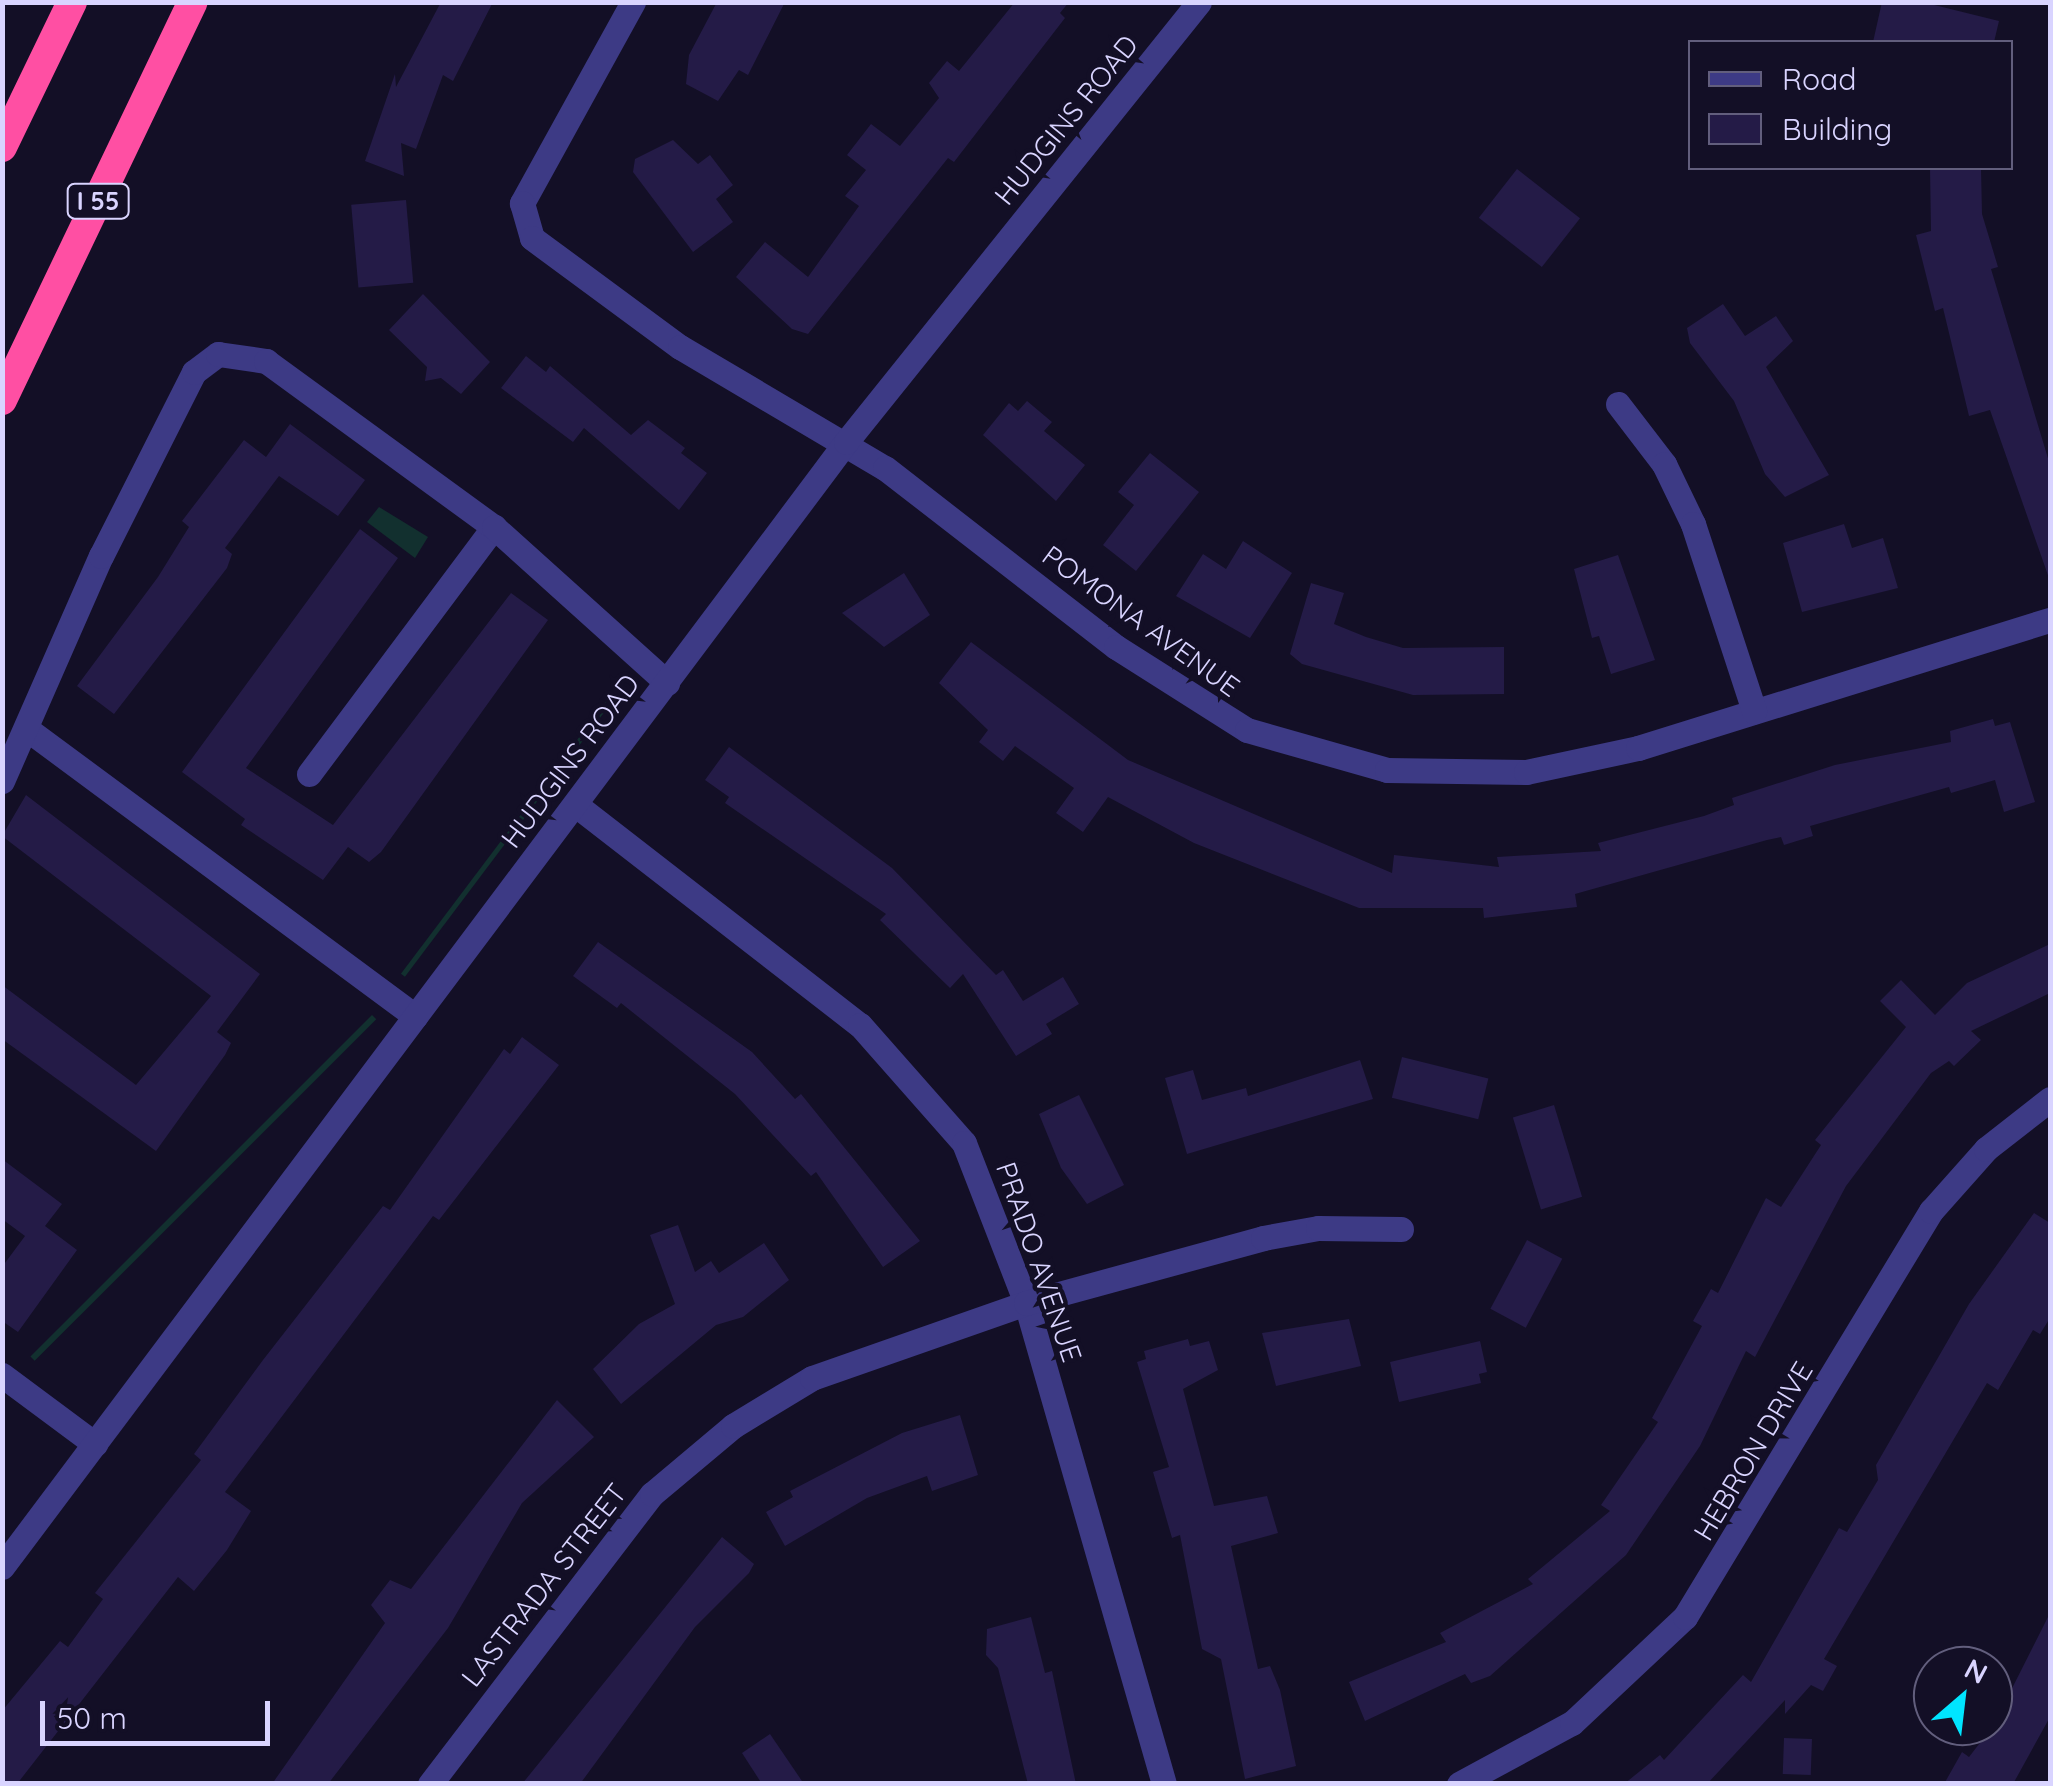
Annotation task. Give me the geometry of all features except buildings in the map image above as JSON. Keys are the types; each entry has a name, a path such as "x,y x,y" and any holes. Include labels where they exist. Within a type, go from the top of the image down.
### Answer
{"highway":[{"path":"2,147 72,2"},
{"name":"I 55","path":"2,400 193,2"}],"street":[{"name":"POMONA AVENUE","path":"634,2 529,188 520,218 553,258 680,347 846,442 1196,704 1323,756 1431,775 1526,772 1754,712 2050,620"},
{"name":"HUDGINS ROAD","path":"2,1566 846,442 1199,2"},
{"path":"2,781 101,556 186,388 218,354 266,361 494,527 666,683"},
{"path":"1618,404 1664,464 1688,511 1754,712"},
{"path":"309,774 494,527"},
{"path":"26,729 414,1016"},
{"name":"PRADO AVENUE","path":"576,804 758,942 907,1071 982,1176 1026,1304 1164,1784"},
{"name":"HEBRON DRIVE","path":"1458,1784 1572,1723 1685,1618 1931,1211 1986,1149 2050,1099"},
{"name":"LASTRADA STREET","path":"430,1784 623,1526 732,1426 850,1361 1026,1304 1300,1230 1401,1230"},
{"path":"2,1375 96,1444"}],"green space":[{"path":"379,507 428,537 415,558 367,522"},
{"path":"620,683 624,686 405,977 401,974"},
{"path":"372,1015 376,1019 35,1361 30,1357"}]}
